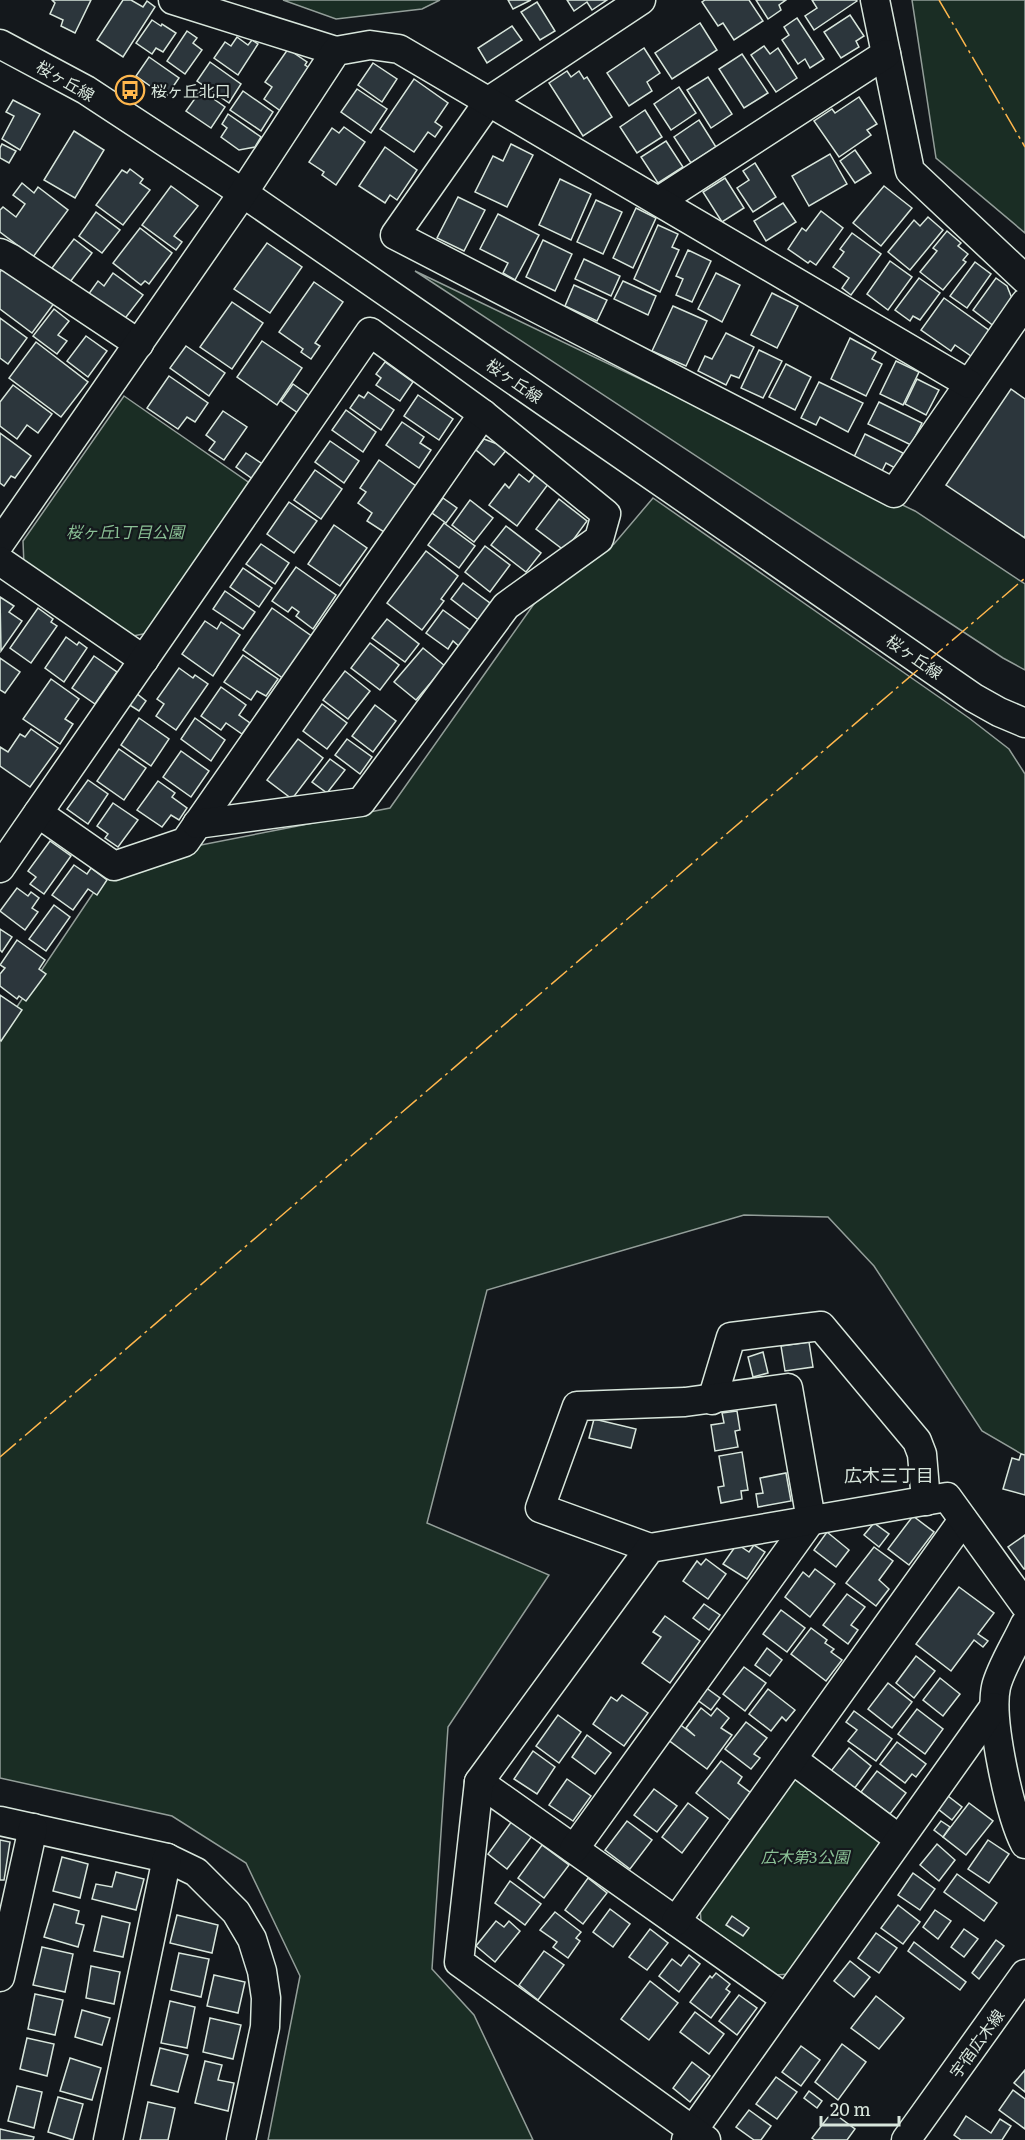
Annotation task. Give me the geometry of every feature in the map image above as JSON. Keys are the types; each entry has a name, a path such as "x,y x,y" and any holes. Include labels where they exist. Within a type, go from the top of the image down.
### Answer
{"street":[{"path":"173,0 336,51 370,45 385,45 399,49 969,384"},
{"path":"641,0 489,101 395,235 894,494 1025,303"},
{"path":"876,0 910,171 1025,279"},
{"name":"桜ヶ丘線","path":"0,44 86,90 243,193 975,698 1025,723"},
{"path":"0,543 243,193 336,51"},
{"path":"659,201 886,54"},
{"path":"0,253 139,344"},
{"path":"0,868 370,332 483,414 606,514 599,539 507,606 361,802 197,824"},
{"path":"38,813 114,866 185,842 483,414"},
{"path":"0,561 144,660"},
{"path":"712,1400 731,1337 821,1326 917,1441 922,1454 926,1500"},
{"path":"574,1849 811,1520 788,1388 712,1400 577,1406 540,1508 650,1548 811,1520 926,1500 947,1497 1025,1605"},
{"path":"676,1921 963,1520"},
{"path":"650,1548 479,1782 459,1962 695,2137 786,2000 994,1707"},
{"path":"1025,1624 997,1685 994,1707 1005,1779 1025,1844"},
{"path":"792,1759 899,1839"},
{"path":"479,1782 786,2000"},
{"path":"0,1821 167,1858 196,1872 236,1912 252,1939 262,1971 266,1998 265,2028 241,2140"},
{"path":"0,1977 33,1828"},
{"path":"108,2140 167,1858"},
{"name":"宇宿広木線","path":"906,2140 1025,1974"}],"green space":[{"path":"283,0 440,0 422,9 336,19"},
{"path":"912,0 1025,0 1025,233 936,158"},
{"path":"415,271 915,511 1025,584 1025,670 1003,658"},
{"name":"桜ヶ丘1丁目公園","path":"124,396 251,484 148,633 128,637 24,565 23,541"},
{"path":"653,498 969,718 1009,749 1025,774 1025,1456 982,1431 874,1266 828,1217 744,1215 487,1290 427,1523 549,1575 448,1727 432,1969 474,2015 533,2140 268,2140 300,1976 246,1863 172,1816 0,1778 0,1032 114,862 390,808 536,601 614,544"},
{"name":"広木第3公園","path":"806,1777 883,1845 791,1974 775,1975 701,1921 700,1907 789,1778"}],"building":[{"path":"52,0 91,0 75,33 61,26 63,20 50,14 55,3"},
{"path":"123,0 131,0 143,7 147,1 155,7 123,57 97,40"},
{"path":"508,0 531,0 513,9"},
{"path":"567,0 607,0 592,10 587,2 574,11"},
{"path":"705,0 749,0 763,21 734,40 723,23 718,26 702,2"},
{"path":"756,0 786,0 779,5 781,10 768,19"},
{"path":"812,0 857,1 814,30 805,16 817,8"},
{"path":"537,2 555,31 540,40 521,12"},
{"path":"850,15 864,36 856,41 859,47 841,58 824,32"},
{"path":"797,18 824,59 810,68 805,59 798,64 782,40 789,35 784,27"},
{"path":"152,20 176,33 163,52 156,48 152,54 136,43"},
{"path":"700,23 717,50 672,79 655,53"},
{"path":"512,26 522,40 487,63 478,48"},
{"path":"187,31 197,38 193,43 202,50 185,74 167,61"},
{"path":"237,37 248,45 252,40 258,44 238,75 214,58 225,42 231,46"},
{"path":"764,46 770,54 778,48 797,78 776,92 751,55"},
{"path":"644,48 660,73 647,82 652,91 629,106 607,73"},
{"path":"288,49 307,62 305,65 311,69 282,112 264,99 272,87 265,82"},
{"path":"742,54 768,93 744,108 719,69"},
{"path":"149,57 179,78 166,97 136,76"},
{"path":"210,62 241,84 229,103 197,81"},
{"path":"373,63 397,79 382,102 358,85"},
{"path":"567,71 571,77 579,71 584,79 587,77 612,117 583,136 549,83"},
{"path":"708,77 732,114 711,128 687,90"},
{"path":"414,79 448,103 435,122 442,127 435,137 428,132 414,152 380,129"},
{"path":"679,87 696,113 671,130 654,104"},
{"path":"357,89 387,109 371,133 341,112"},
{"path":"201,90 225,107 211,128 186,111"},
{"path":"243,91 273,112 261,131 230,110"},
{"path":"859,97 877,124 867,130 871,135 839,157 814,121 832,109 835,113"},
{"path":"13,100 40,114 20,150 2,139 14,116 6,112"},
{"path":"645,110 662,137 637,153 620,127"},
{"path":"228,114 261,137 255,147 239,150 221,137 227,128 222,124"},
{"path":"699,120 716,147 691,163 674,137"},
{"path":"344,127 365,142 336,185 322,175 324,172 309,162 332,128 339,133"},
{"path":"74,131 104,150 75,198 44,180"},
{"path":"666,141 683,167 658,183 641,157"},
{"path":"2,144 16,151 9,163 0,158"},
{"path":"511,144 533,155 507,207 475,192 493,156 503,161"},
{"path":"385,147 417,170 397,200 390,195 385,203 359,186"},
{"path":"855,150 871,173 855,183 840,161"},
{"path":"830,154 847,184 809,206 792,176"},
{"path":"755,163 776,197 753,212 737,188 749,180 743,171"},
{"path":"130,169 143,179 140,183 150,190 123,225 96,205 122,170 127,173"},
{"path":"725,178 744,208 722,222 703,192"},
{"path":"560,179 591,194 571,240 539,225"},
{"path":"22,183 34,193 38,187 68,210 33,257 0,232 0,210 3,207 16,217 25,204 13,195"},
{"path":"171,186 198,206 174,236 182,242 176,250 142,225"},
{"path":"884,186 912,208 881,246 853,223"},
{"path":"458,197 485,210 464,251 437,238"},
{"path":"596,200 622,212 603,254 577,242"},
{"path":"783,203 796,222 766,241 754,221"},
{"path":"636,208 656,218 633,268 613,258"},
{"path":"821,211 843,228 816,265 810,261 808,263 788,249 802,228 806,231"},
{"path":"96,212 120,230 102,253 79,236"},
{"path":"498,214 539,235 515,280 503,273 508,263 480,249"},
{"path":"928,217 943,230 910,270 888,252 914,220 920,226"},
{"path":"658,225 678,234 672,247 679,250 660,292 634,279"},
{"path":"140,228 172,253 149,284 145,281 141,285 113,263"},
{"path":"947,231 961,243 958,246 968,254 963,260 966,262 943,290 920,272 937,251 933,248"},
{"path":"852,233 881,254 851,295 842,288 849,278 833,267 844,252 840,249"},
{"path":"74,239 92,253 70,282 52,268"},
{"path":"543,240 572,254 555,291 526,277"},
{"path":"267,243 302,267 270,313 234,289"},
{"path":"688,250 711,261 692,302 676,295 683,279 676,276"},
{"path":"584,259 620,276 611,296 575,279"},
{"path":"890,261 912,277 888,310 867,294"},
{"path":"975,262 991,274 967,308 950,296"},
{"path":"6,264 55,302 32,333 0,309 0,272"},
{"path":"113,273 143,295 123,321 88,295 98,281 104,286"},
{"path":"716,273 740,285 722,322 698,309"},
{"path":"919,278 940,293 920,320 913,316 910,321 895,310"},
{"path":"996,278 1007,286 1013,301 995,327 973,310"},
{"path":"623,281 656,296 648,315 614,299"},
{"path":"314,282 343,302 315,343 320,346 311,359 301,352 303,349 279,332"},
{"path":"574,285 607,300 597,321 565,306"},
{"path":"772,293 798,306 777,348 751,335"},
{"path":"944,298 990,331 971,356 955,345 951,351 921,330"},
{"path":"232,302 263,323 232,369 200,347"},
{"path":"673,306 707,321 686,366 652,351"},
{"path":"54,309 69,321 58,335 67,341 57,354 33,336"},
{"path":"0,318 27,338 8,364 0,358"},
{"path":"726,333 754,347 739,378 731,375 726,385 698,371 705,356 712,359"},
{"path":"86,336 107,351 88,377 67,361"},
{"path":"850,338 876,352 872,359 882,364 866,396 831,379"},
{"path":"262,341 302,368 277,405 237,377"},
{"path":"36,342 88,382 61,417 9,378"},
{"path":"186,346 225,373 209,396 170,368"},
{"path":"759,350 782,361 763,398 741,388"},
{"path":"896,361 919,372 903,405 880,394"},
{"path":"385,362 413,382 400,401 376,385 381,378 376,374"},
{"path":"786,364 811,377 795,410 769,397"},
{"path":"169,376 208,403 195,422 187,417 178,429 147,408"},
{"path":"917,379 939,390 926,415 905,404"},
{"path":"819,382 863,403 848,432 820,417 816,425 801,418"},
{"path":"293,384 310,396 298,413 281,401"},
{"path":"13,385 52,414 38,433 27,425 17,439 0,426 0,402"},
{"path":"1011,389 1025,399 1025,538 946,485"},
{"path":"368,392 394,410 381,430 350,408 359,395 364,398"},
{"path":"418,395 453,419 439,440 404,416"},
{"path":"879,402 922,423 911,445 868,424"},
{"path":"346,410 376,432 363,452 332,430"},
{"path":"223,411 247,427 224,460 209,450 215,442 206,435"},
{"path":"402,422 424,437 420,443 431,450 419,468 386,445"},
{"path":"0,433 31,456 15,478 11,476 4,486 0,483"},
{"path":"865,434 903,453 895,468 886,463 882,471 854,457"},
{"path":"484,439 508,448 494,465 476,450"},
{"path":"330,441 359,461 344,483 315,462"},
{"path":"246,453 264,465 254,480 236,467"},
{"path":"379,460 416,486 384,532 367,521 372,513 358,503 366,492 360,488"},
{"path":"315,470 342,489 321,519 294,500"},
{"path":"536,473 549,483 517,526 489,505 505,484 509,488 519,474 529,482"},
{"path":"443,498 457,508 446,523 432,513"},
{"path":"559,499 587,521 565,551 536,529"},
{"path":"470,500 493,518 474,542 452,525"},
{"path":"289,502 317,521 294,553 267,534"},
{"path":"444,523 475,546 459,568 428,545"},
{"path":"334,525 367,548 340,586 308,564"},
{"path":"506,526 541,553 526,572 491,545"},
{"path":"261,544 289,563 275,584 246,564"},
{"path":"485,546 510,565 490,592 465,572"},
{"path":"426,551 458,576 441,599 444,601 422,630 387,603"},
{"path":"296,567 336,595 313,629 296,616 299,612 292,607 288,612 272,601"},
{"path":"243,568 272,588 259,607 230,587"},
{"path":"463,583 494,606 481,622 451,599"},
{"path":"225,591 255,612 243,629 213,609"},
{"path":"0,597 14,606 9,612 22,621 1,651"},
{"path":"38,608 53,619 51,622 57,626 31,663 10,648"},
{"path":"272,608 313,637 284,679 243,650"},
{"path":"443,610 473,632 461,648 453,641 448,649 426,633"},
{"path":"387,619 419,644 405,662 372,638"},
{"path":"205,621 217,629 221,622 240,635 213,676 182,654"},
{"path":"66,637 77,645 79,642 87,648 64,682 45,668"},
{"path":"370,643 399,665 380,690 351,668"},
{"path":"423,648 445,666 416,700 394,682"},
{"path":"243,655 278,679 266,696 257,691 251,700 224,682"},
{"path":"94,656 117,672 95,704 72,688"},
{"path":"0,658 20,672 5,693 0,690"},
{"path":"179,668 193,678 195,675 208,684 176,730 156,716 164,704 157,699"},
{"path":"345,671 370,691 348,719 323,700"},
{"path":"51,679 79,699 65,719 73,724 60,744 23,719"},
{"path":"221,687 246,705 239,715 250,723 242,734 226,723 221,730 201,716"},
{"path":"136,693 146,701 139,711 128,704"},
{"path":"322,704 347,723 327,749 303,731"},
{"path":"375,705 396,721 373,752 352,736"},
{"path":"139,718 169,739 151,766 121,745"},
{"path":"195,718 225,740 211,761 181,739"},
{"path":"31,729 58,748 30,787 0,766 0,747 8,752 20,734 25,737"},
{"path":"298,739 323,758 292,799 267,780"},
{"path":"347,739 372,757 360,774 335,755"},
{"path":"119,749 146,768 124,800 97,781"},
{"path":"181,751 209,771 191,797 163,777"},
{"path":"330,759 345,770 327,793 312,782"},
{"path":"88,780 108,794 88,824 67,809"},
{"path":"158,781 175,793 172,797 187,808 179,820 171,815 162,827 137,810"},
{"path":"113,803 138,820 118,847 105,838 108,834 97,826"},
{"path":"50,841 71,856 44,894 30,884 36,877 28,871"},
{"path":"74,865 87,874 91,868 107,880 97,895 88,889 73,910 52,895"},
{"path":"17,888 28,896 31,892 39,898 32,908 38,912 25,930 0,911"},
{"path":"54,905 70,917 46,951 29,939"},
{"path":"0,929 12,937 2,952 0,950"},
{"path":"17,940 45,960 39,969 46,974 26,1001 19,996 17,999 0,986 0,974 5,968 0,965"},
{"path":"0,995 22,1010 1,1041 0,1040"},
{"path":"809,1342 813,1367 785,1371 781,1346"},
{"path":"763,1352 768,1373 753,1377 748,1357"},
{"path":"737,1411 740,1430 735,1431 738,1447 715,1451 711,1425 724,1423 722,1413"},
{"path":"594,1419 636,1429 631,1448 589,1438"},
{"path":"742,1452 748,1490 741,1491 742,1499 721,1503 718,1487 724,1486 719,1456"},
{"path":"1021,1454 1025,1455 1025,1495 1003,1489 1012,1458 1019,1460"},
{"path":"786,1473 791,1501 758,1507 756,1494 763,1493 760,1478"},
{"path":"913,1516 934,1532 909,1565 888,1549"},
{"path":"874,1523 889,1534 879,1547 864,1535"},
{"path":"827,1532 849,1550 836,1567 814,1550"},
{"path":"1025,1535 1025,1569 1024,1569 1008,1547"},
{"path":"737,1544 749,1552 754,1545 765,1552 747,1579 723,1564"},
{"path":"874,1547 893,1561 879,1580 889,1589 876,1606 846,1583"},
{"path":"706,1559 726,1574 708,1599 683,1581 697,1561 701,1565"},
{"path":"815,1569 835,1584 810,1617 785,1597 803,1572 809,1577"},
{"path":"959,1587 994,1613 978,1634 988,1641 983,1647 974,1640 951,1671 916,1644"},
{"path":"847,1594 865,1607 851,1625 858,1630 848,1644 823,1625"},
{"path":"704,1604 720,1615 709,1630 693,1618"},
{"path":"781,1610 805,1628 787,1652 763,1634"},
{"path":"665,1616 700,1641 670,1683 642,1663 661,1637 653,1632"},
{"path":"811,1628 827,1640 825,1643 834,1649 831,1652 842,1660 826,1681 791,1654"},
{"path":"767,1648 782,1660 770,1676 755,1665"},
{"path":"916,1656 935,1671 914,1698 896,1683"},
{"path":"744,1667 766,1683 745,1711 723,1694"},
{"path":"940,1678 960,1694 943,1716 923,1700"},
{"path":"888,1683 912,1702 892,1728 868,1709"},
{"path":"705,1687 720,1698 711,1710 696,1699"},
{"path":"768,1689 795,1710 786,1721 782,1717 771,1731 749,1714"},
{"path":"622,1695 648,1713 624,1746 593,1724 611,1697 617,1701"},
{"path":"701,1708 711,1716 717,1708 729,1718 721,1728 732,1735 707,1769 667,1739 678,1723 695,1736 686,1728"},
{"path":"917,1709 943,1729 925,1754 898,1734"},
{"path":"854,1711 892,1739 876,1761 848,1741 857,1730 846,1722"},
{"path":"558,1715 581,1732 559,1763 536,1746"},
{"path":"746,1722 767,1738 754,1754 760,1758 751,1769 725,1749"},
{"path":"587,1735 611,1753 595,1774 572,1757"},
{"path":"897,1742 926,1764 916,1777 912,1774 905,1783 880,1764"},
{"path":"849,1748 871,1766 854,1789 831,1771"},
{"path":"533,1751 555,1767 537,1794 514,1779"},
{"path":"721,1761 742,1777 738,1783 751,1793 730,1820 696,1793"},
{"path":"877,1771 906,1793 890,1814 861,1792"},
{"path":"567,1779 591,1796 573,1821 549,1805"},
{"path":"654,1789 677,1806 657,1832 634,1815"},
{"path":"948,1796 962,1807 952,1820 938,1809"},
{"path":"688,1803 708,1818 682,1853 662,1837"},
{"path":"969,1803 993,1821 966,1855 943,1837"},
{"path":"512,1821 532,1836 507,1869 488,1854"},
{"path":"627,1821 652,1840 630,1869 605,1850"},
{"path":"941,1821 950,1827 943,1837 934,1830"},
{"path":"0,1840 10,1842 4,1880 0,1880"},
{"path":"988,1840 1009,1854 989,1883 968,1869"},
{"path":"937,1844 955,1860 939,1881 920,1865"},
{"path":"542,1845 569,1865 544,1898 518,1878"},
{"path":"62,1857 88,1864 80,1898 53,1891"},
{"path":"116,1872 144,1879 136,1910 92,1899 96,1884 112,1887"},
{"path":"913,1873 935,1889 920,1910 898,1895"},
{"path":"957,1874 997,1903 984,1921 944,1892"},
{"path":"588,1878 607,1893 583,1924 565,1910"},
{"path":"510,1881 541,1904 525,1925 495,1903"},
{"path":"54,1904 79,1911 76,1923 84,1925 78,1947 44,1937"},
{"path":"898,1905 920,1922 903,1944 881,1928"},
{"path":"610,1909 630,1924 613,1947 593,1932"},
{"path":"935,1910 951,1921 938,1939 923,1927"},
{"path":"555,1912 581,1932 576,1938 580,1941 568,1958 553,1947 557,1942 540,1930"},
{"path":"177,1915 218,1925 212,1953 170,1943"},
{"path":"102,1916 130,1923 123,1957 94,1951"},
{"path":"732,1916 749,1928 743,1936 726,1925"},
{"path":"496,1921 504,1927 509,1921 520,1931 495,1962 476,1946"},
{"path":"650,1929 668,1943 647,1970 629,1957"},
{"path":"964,1929 978,1939 964,1957 951,1947"},
{"path":"876,1933 897,1948 879,1973 858,1958"},
{"path":"996,1940 1004,1946 979,1979 972,1973"},
{"path":"914,1942 966,1982 960,1990 908,1951"},
{"path":"42,1947 73,1954 65,1992 33,1985"},
{"path":"544,1951 564,1965 538,2000 519,1985"},
{"path":"179,1953 209,1959 201,1997 171,1990"},
{"path":"689,1955 700,1964 679,1992 659,1976 672,1959 681,1966"},
{"path":"850,1961 870,1977 854,1997 834,1981"},
{"path":"91,1966 120,1972 114,2004 86,1998"},
{"path":"716,1973 730,1984 726,1989 730,1992 711,2018 690,2002 710,1976 712,1978"},
{"path":"214,1975 245,1982 238,2013 207,2006"},
{"path":"650,1981 678,2003 649,2040 621,2019"},
{"path":"35,1994 63,2000 55,2035 28,2029"},
{"path":"739,1995 757,2008 737,2035 719,2021"},
{"path":"876,1996 904,2018 879,2049 851,2028"},
{"path":"170,2001 195,2007 187,2048 161,2043"},
{"path":"82,2010 110,2018 102,2045 75,2037"},
{"path":"695,2012 724,2034 709,2054 680,2032"},
{"path":"210,2018 241,2025 233,2059 203,2052"},
{"path":"27,2038 54,2044 47,2076 20,2069"},
{"path":"842,2044 866,2062 838,2100 815,2082"},
{"path":"801,2046 820,2060 801,2086 782,2072"},
{"path":"160,2048 188,2055 178,2092 151,2085"},
{"path":"70,2058 101,2068 92,2100 60,2091"},
{"path":"205,2061 222,2065 218,2080 234,2083 228,2111 195,2103"},
{"path":"692,2062 710,2076 690,2102 673,2088"},
{"path":"1025,2070 1025,2092 1014,2083"},
{"path":"776,2077 797,2092 777,2119 756,2104"},
{"path":"17,2086 42,2092 34,2128 8,2121"},
{"path":"1013,2090 1025,2099 1025,2129 999,2110"},
{"path":"809,2091 822,2101 817,2108 804,2098"},
{"path":"58,2097 83,2104 73,2140 48,2132"},
{"path":"148,2102 175,2108 168,2140 140,2140"},
{"path":"749,2110 771,2126 761,2140 754,2140 736,2127"},
{"path":"832,2112 855,2129 847,2140 815,2140 812,2138"},
{"path":"966,2116 991,2133 1000,2119 1011,2126 1002,2140 961,2140 954,2135"},
{"path":"0,2129 34,2137 33,2140 0,2140"}],"power":[{"path":"939,0 1025,147"},
{"path":"0,1457 1025,578"}],"place":[{"name":"桜ヶ丘北口","path":"130,90"}],"district":[{"name":"広木三丁目","path":"889,1474"}]}
